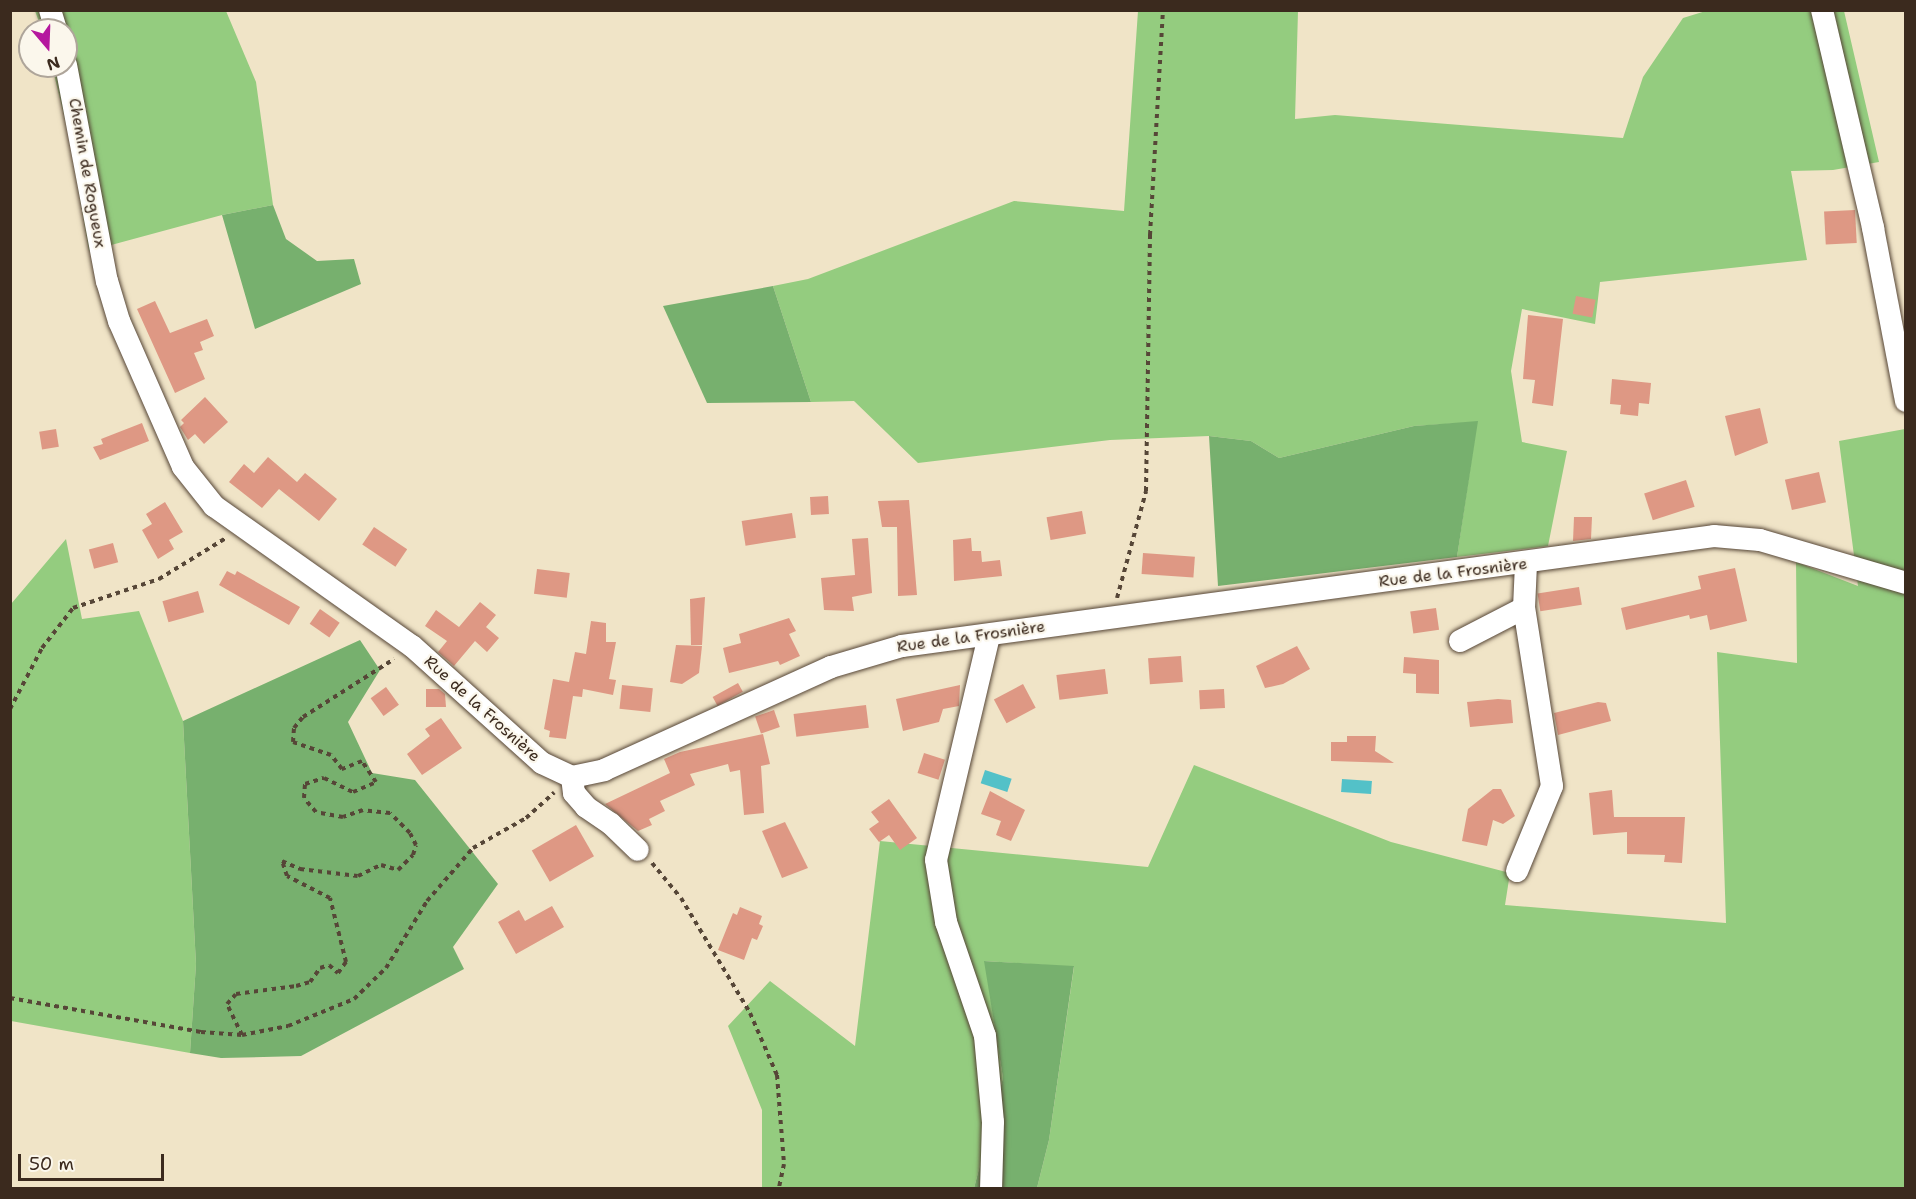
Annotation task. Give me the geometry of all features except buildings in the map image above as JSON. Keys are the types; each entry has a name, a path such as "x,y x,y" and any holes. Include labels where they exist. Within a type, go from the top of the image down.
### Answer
{"street":[{"path":"1822,10 1873,228 1905,401"},
{"name":"Chemin de Rogueux","path":"68,78 107,281"},
{"name":"Rue de la Frosnière","path":"107,281 119,321 183,467 214,506 412,646 542,763 572,777 604,770 831,667 902,646 989,636 1113,616 1526,564 1714,536 1760,540 1905,583"},
{"path":"1517,871 1552,786 1524,608 1526,564"},
{"path":"1460,641 1524,608"},
{"path":"989,636 936,860 946,922 985,1036 993,1122 991,1188"},
{"path":"572,777 574,793 586,807 638,850"}],"path":[{"path":"1113,616 1146,491 1150,236 1163,10"},
{"path":"10,709 42,648 73,608 159,579 242,528"},
{"path":"242,1035 227,1004 236,994 310,982 320,968 329,965 338,973 346,962 330,898 287,876 282,861 300,869 358,876 381,865 398,870 413,855 416,845 410,833 390,813 363,810 343,817 316,812 304,798 304,784 324,778 353,792 376,782 362,761 342,769 331,755 293,742 294,728 303,717 366,679 412,646"},
{"path":"10,998 201,1032 242,1035 288,1026 354,999 386,968 427,901 473,848 526,818 572,777"},
{"path":"638,850 681,898 750,1013 777,1075 784,1164 779,1188"}],"green space":[{"path":"1709,10 1844,11 1879,162 1833,170 1791,171 1807,260 1600,282 1595,324 1522,309 1511,371 1522,442 1567,451 1548,546 1457,557 1477,422 1414,426 1279,458 1251,441 1209,436 1110,440 918,463 854,401 811,402 773,286 808,279 1014,201 1124,211 1138,11 1298,11 1295,119 1335,115 1623,138 1643,77 1683,18"},
{"path":"35,11 226,11 256,82 273,205 222,215 89,251 69,136 55,78 78,78 78,18 38,18"},
{"path":"273,205 286,239 317,261 354,259 361,284 255,329 222,215"},
{"path":"773,286 811,402 707,403 663,306"},
{"path":"1478,421 1457,557 1218,586 1209,436 1251,441 1279,458 1414,426"},
{"path":"1905,429 1905,1188 1037,1188 1049,1140 1074,967 985,961 1003,1078 974,1188 762,1188 762,1110 728,1026 770,981 855,1046 880,841 1148,867 1194,765 1391,842 1510,873 1505,905 1726,923 1717,652 1797,663 1796,562 1858,586 1839,441"},
{"path":"66,539 82,619 139,611 183,721 196,964 190,1053 11,1021 11,604"},
{"path":"360,640 380,670 348,722 372,773 415,780 498,884 453,947 464,969 301,1056 221,1058 190,1053 196,964 183,721"},
{"path":"984,961 1074,966 1049,1140 1037,1188 974,1188 1003,1078"}],"water":[{"path":"985,770 1012,779 1007,792 981,783"},
{"path":"1342,779 1372,781 1371,794 1341,792"}]}
